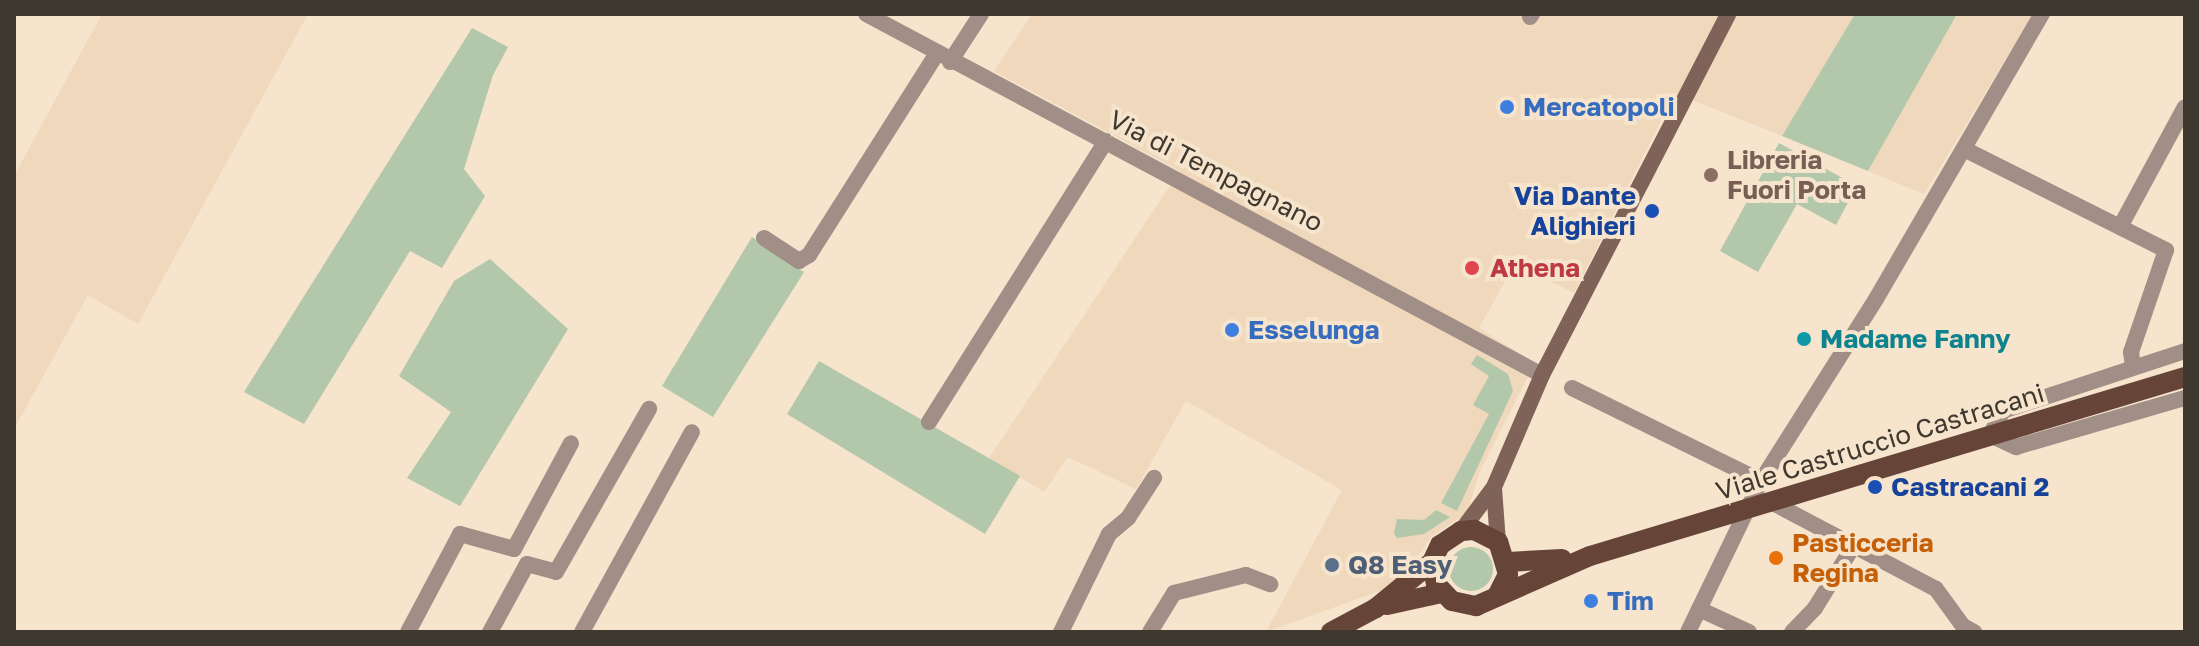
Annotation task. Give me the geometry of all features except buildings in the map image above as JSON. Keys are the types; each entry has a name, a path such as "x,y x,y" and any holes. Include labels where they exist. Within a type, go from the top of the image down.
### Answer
{"main road":[{"path":"1461,531 1494,487 1542,375 1728,14"},
{"name":"Viale Castruccio Castracani","path":"1376,608 1442,593 1463,606 1488,602 1498,594 1590,556 1746,512 2185,377"},
{"path":"1494,487 1498,542 1508,562 1498,594"},
{"path":"1461,531 1474,530 1498,542"},
{"name":"Viale Castruccio Castracani","path":"1331,632 1376,608 1432,562 1440,545 1461,531"},
{"name":"Viale Castruccio Castracani","path":"1508,562 1590,556"},
{"path":"1432,562 1442,593"}],"street":[{"name":"Via di Tempagnano","path":"866,14 943,58 1106,141 1542,375"},
{"path":"764,238 799,261 809,255 943,58 981,14"},
{"path":"1688,632 1761,481 1964,149 2042,14"},
{"path":"2120,227 2185,107"},
{"path":"929,422 1106,141"},
{"path":"1964,149 2166,250 2131,352 2133,367"},
{"path":"2185,351 2003,411 1990,435 2016,447 2185,398"},
{"path":"1572,388 1761,481"},
{"path":"490,632 527,564 556,572 649,409"},
{"path":"582,632 692,432"},
{"path":"408,632 460,534 514,549 571,443"},
{"path":"1061,632 1109,534 1128,518 1154,478"},
{"path":"1773,503 1936,589 1967,630"},
{"path":"1792,632 1815,608 1854,545"},
{"path":"1150,632 1174,593 1246,575 1270,584"},
{"path":"1699,609 1749,632"}],"shaded area":[{"path":"102,14 308,14 138,324 88,295 14,429 14,176"},
{"path":"1032,14 1855,14 1782,136 1675,93 1574,293 1515,264 1479,328 1535,363 1480,471 1467,513 1431,537 1404,576 1385,589 1266,632 1342,490 1186,401 1136,489 1068,457 1044,492 989,458 1180,171 994,71"},
{"path":"1957,14 2033,14 1924,194 1868,171"}],"green space":[{"path":"1855,14 1957,14 1868,171 1782,136"},
{"path":"472,28 508,47 493,75 464,169 485,196 442,268 410,251 304,424 244,392"},
{"path":"1779,143 1857,186 1836,225 1797,204 1758,272 1720,251"},
{"path":"752,237 804,272 713,417 662,386"},
{"path":"490,259 568,329 460,506 407,478 451,412 399,376 454,281"},
{"path":"1477,355 1508,374 1513,391 1457,511 1441,503 1489,414 1473,405 1489,376 1471,364"},
{"path":"819,361 1020,476 985,534 787,414"},
{"path":"1436,510 1450,517 1424,534 1397,538 1394,534 1397,519 1424,520"},
{"path":"1471,547 1486,554 1493,569 1486,584 1471,591 1456,584 1449,569 1456,554"}],"place":[{"name":"Mercatopoli","path":"1507,107"},
{"name":"Libreria Fuori Porta","path":"1711,175"},
{"name":"Via Dante Alighieri","path":"1652,211"},
{"name":"Athena","path":"1472,268"},
{"name":"Esselunga","path":"1232,330"},
{"name":"Madame Fanny","path":"1804,339"},
{"name":"Castracani 2","path":"1875,487"},
{"name":"Pasticceria Regina","path":"1776,558"},
{"name":"Q8 Easy","path":"1332,565"},
{"name":"Tim","path":"1591,601"}]}
